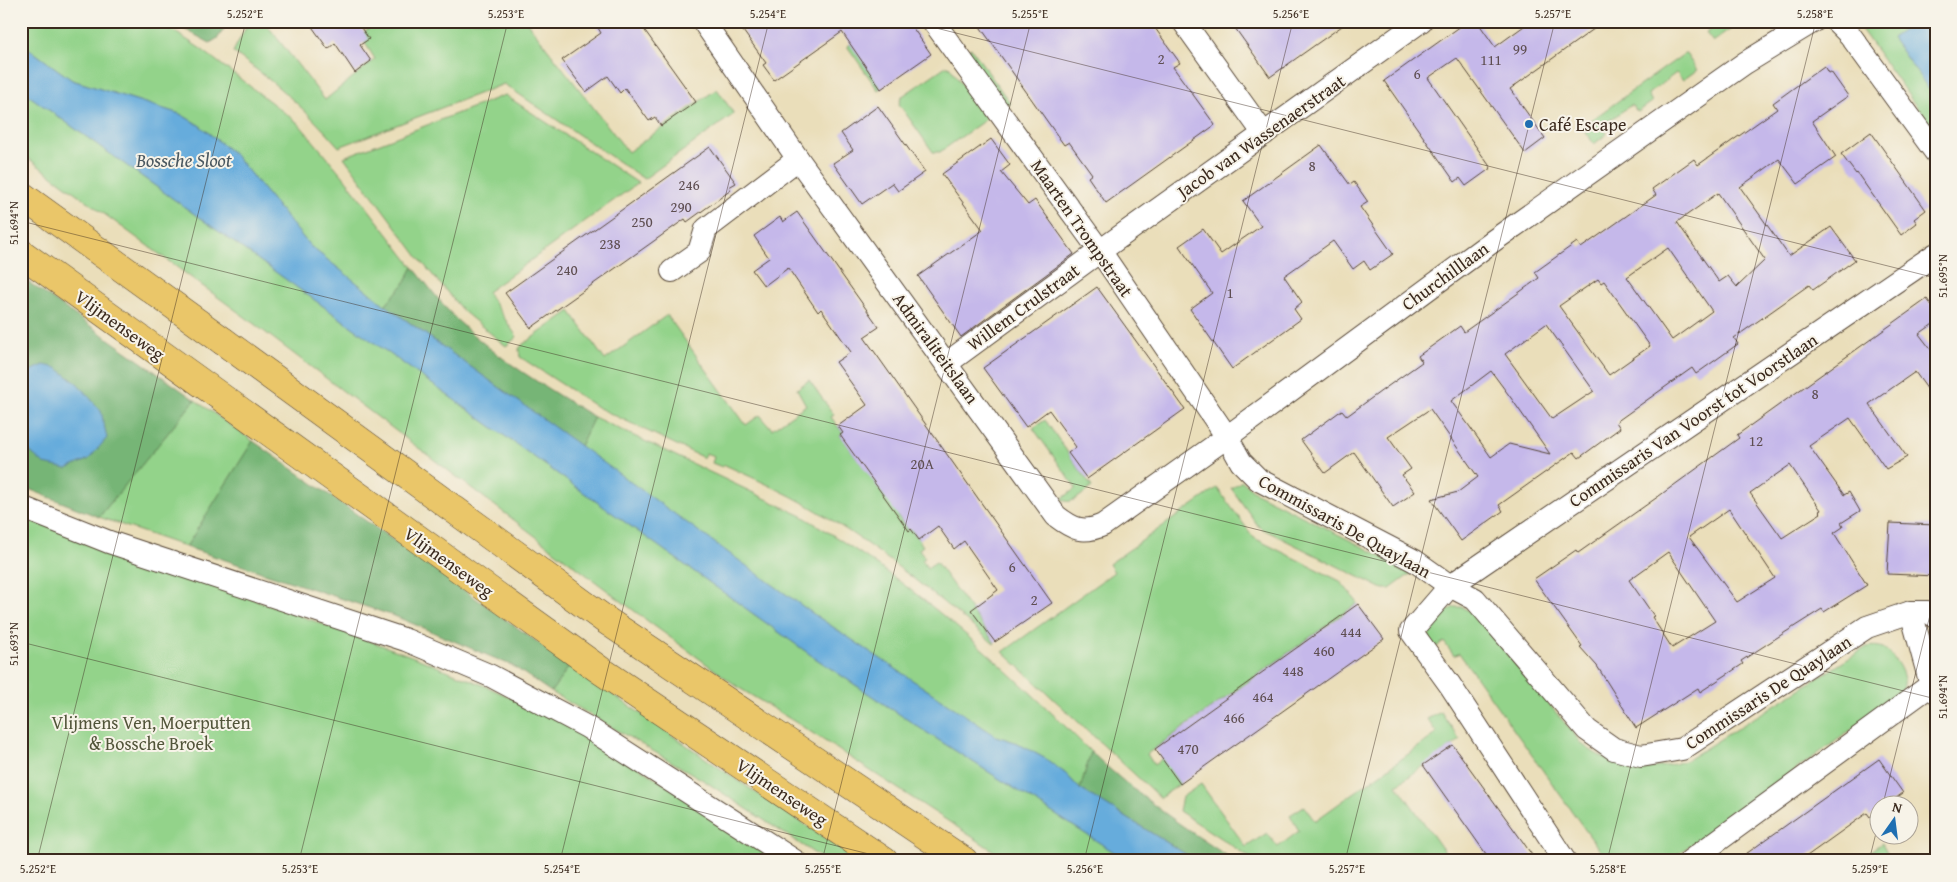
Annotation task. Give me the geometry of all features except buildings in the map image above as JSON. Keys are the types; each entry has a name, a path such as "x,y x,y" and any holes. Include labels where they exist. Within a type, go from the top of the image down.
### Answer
{"main road":[{"path":"21,195 607,621 964,861"},
{"name":"Vlijmenseweg","path":"21,253 600,670 884,861"}],"street":[{"name":"Admiraliteitslaan","path":"703,21 798,159 1056,516 1079,530"},
{"name":"Maarten Trompstraat","path":"933,21 1100,251 1227,437"},
{"path":"1183,21 1264,134"},
{"name":"Jacob van Wassenaerstraat","path":"1100,251 1421,21"},
{"name":"Churchilllaan","path":"1079,530 1092,530 1104,525 1493,241 1746,62 1814,21"},
{"path":"1836,21 1850,35 1936,153"},
{"path":"672,271 699,252 706,229 798,159"},
{"name":"Willem Crulstraat","path":"947,363 1100,251"},
{"name":"Commissaris Van Voorst tot Voorstlaan","path":"1450,586 1936,254"},
{"name":"Commissaris De Quaylaan","path":"1227,437 1240,462 1259,480 1415,561 1450,586 1475,599 1587,730 1614,749 1641,756 1682,749 1867,627 1912,612 1928,612 1936,617"},
{"path":"21,507 108,542 406,640 491,676 587,727 795,861"},
{"name":"Commissaris De Quaylaan","path":"1450,586 1412,631 1450,685 1566,861"},
{"path":"1690,861 1934,686 1912,612"}],"green space":[{"path":"21,21 160,22 201,49 298,123 343,176 413,267 404,284 385,305 310,246 235,155 199,125 180,114 72,80 21,43"},
{"path":"178,21 229,21 218,38 210,43 175,24"},
{"path":"249,21 264,21 325,100 375,59 360,35 379,21 526,21 628,152 717,89 734,114 644,179 504,84 339,147 289,96 233,52"},
{"path":"1723,21 1742,21 1713,42 1706,33"},
{"path":"1868,21 1917,21 1892,38 1936,99 1936,134 1861,29"},
{"path":"850,43 881,88 878,90 847,46"},
{"path":"971,48 1010,103 1004,107 965,52"},
{"path":"1686,54 1697,70 1683,80 1676,73 1648,94 1652,102 1638,112 1631,105 1603,125 1607,134 1594,144 1583,126"},
{"path":"946,66 949,66 986,118 940,152 933,152 899,104 901,97"},
{"path":"21,90 815,658 926,732 1128,861 1009,861 800,725 741,689 649,622 245,317 21,153"},
{"path":"505,95 638,183 487,292 517,337 506,346 463,311 421,261 344,157"},
{"path":"413,267 445,307 472,334 523,372 594,417 580,446 385,305 404,284"},
{"path":"21,277 195,400 99,517 21,486 21,441 27,449 23,374 21,377"},
{"path":"570,311 605,360 667,315 746,425 760,415 772,429 806,405 797,389 809,380 834,415 831,417 843,433 840,435 899,515 908,531 911,529 923,546 919,549 925,558 922,560 927,568 936,562 995,643 893,563 852,533 817,511 725,465 722,467 712,463 714,457 706,453 704,458 597,407 520,357 519,349 522,345"},
{"path":"195,400 253,441 186,547 99,517"},
{"path":"594,417 802,516 842,541 918,595 989,655 1091,752 1080,789 1066,774 1046,759 1015,742 996,736 812,613 580,446"},
{"path":"1045,420 1092,487 1073,500 1066,501 1062,499 1076,488 1033,428"},
{"path":"253,441 570,665 551,692 513,666 397,617 186,547"},
{"path":"1242,481 1258,494 1413,572 1390,589 1383,589 1259,527 1231,488"},
{"path":"1217,488 1254,538 1340,581 1358,603 1147,754 1154,765 1163,758 1180,784 1160,798 1003,652 1114,572 1109,564"},
{"name":"Vlijmens Ven, Moerputten & Bossche Broek","path":"21,515 414,657 578,727 781,861 21,861"},
{"path":"1455,607 1463,607 1476,616 1583,745 1608,760 1633,767 1659,767 1687,760 1867,647 1881,647 1891,655 1901,670 1904,685 1896,698 1668,861 1604,861 1606,859 1459,653 1454,656 1444,642 1433,649 1429,634 1432,623 1441,614"},
{"path":"570,665 740,782 860,861 826,861 703,780 551,692"},
{"path":"1441,712 1460,740 1397,785 1451,861 1255,861 1179,811 1182,797 1201,784 1246,847 1267,833 1278,847 1299,831 1290,815 1304,806 1314,820 1316,820 1435,735 1436,732 1427,719"},
{"path":"1091,752 1160,810 1235,861 1197,861 1080,789"},
{"path":"1883,844 1892,861 1878,861 1870,851"}],"water":[{"path":"1917,21 1924,21 1936,37 1936,99 1892,38"},
{"name":"Bossche Sloot","path":"21,43 72,80 180,114 199,125 235,155 310,246 385,305 812,613 996,736 1015,742 1046,759 1066,774 1080,789 1197,861 1128,861 926,732 815,658 21,90"},
{"path":"44,365 57,368 78,384 101,411 107,438 89,459 67,469 44,464 21,441 21,377 23,374"}],"place":[{"name":"Café Escape","path":"1529,124"}]}
